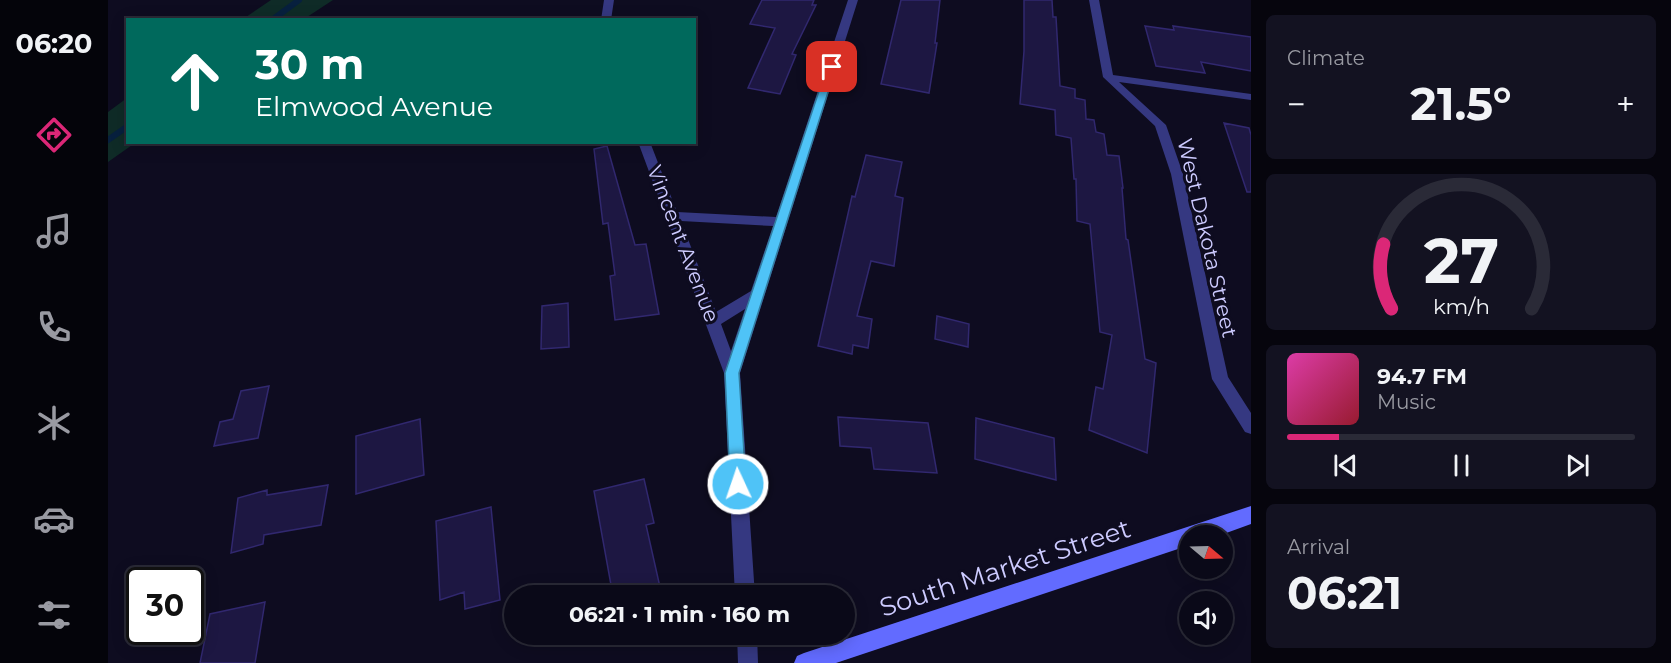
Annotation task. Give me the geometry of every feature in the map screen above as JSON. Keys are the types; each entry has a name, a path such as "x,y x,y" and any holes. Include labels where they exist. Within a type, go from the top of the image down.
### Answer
{"main road":[{"name":"South Market Street","path":"1224,525 1251,516"},
{"name":"South Market Street","path":"804,663 1179,540"}],"street":[{"path":"606,18 609,0"},
{"path":"732,373 854,0"},
{"path":"1094,0 1108,77 1251,97"},
{"name":"West Dakota Street","path":"1108,77 1160,125 1176,174 1220,379 1251,428"},
{"name":"Vincent Avenue","path":"645,144 732,373 744,585"},
{"path":"672,216 781,222"},
{"path":"712,322 757,295"},
{"path":"747,645 748,663"}],"green space":[{"path":"271,0 333,0 306,18 244,18"},
{"path":"126,99 126,144 134,144 108,162 108,112"}],"building":[{"path":"762,0 814,0 812,5 816,5 792,54 796,55 780,94 748,88 775,28 750,24"},
{"path":"901,0 940,0 935,43 937,43 929,93 881,84"},
{"path":"1024,0 1052,0 1053,17 1056,17 1060,86 1075,89 1075,98 1085,100 1086,119 1094,120 1096,132 1104,134 1107,155 1119,156 1126,239 1128,240 1145,359 1156,363 1147,453 1089,430 1096,387 1103,389 1112,335 1100,332 1090,224 1077,221 1076,179 1074,179 1071,138 1056,135 1055,110 1020,104 1024,51"},
{"path":"1145,26 1174,30 1173,26 1251,37 1251,71 1201,62 1205,73 1156,66"},
{"path":"1224,123 1249,128 1251,192 1247,192"},
{"path":"607,146 635,245 646,244 659,314 615,320 610,276 615,275 608,223 603,224 594,149"},
{"path":"866,155 902,162 895,196 903,198 894,266 871,261 857,316 872,319 868,348 853,345 852,354 818,346 852,196 855,197"},
{"path":"568,303 569,347 541,349 542,306"},
{"path":"937,316 969,324 968,347 935,339"},
{"path":"269,386 258,438 214,446 220,422 233,419 241,391"},
{"path":"838,417 928,423 937,473 874,469 871,448 840,446"},
{"path":"976,418 1054,438 1056,480 975,459"},
{"path":"420,419 424,475 356,494 356,436"},
{"path":"644,479 654,523 646,525 660,585 611,585 594,491"},
{"path":"328,485 321,525 264,535 263,544 231,553 238,498 267,490 267,495"},
{"path":"491,507 500,600 465,609 464,592 440,600 436,521"},
{"path":"265,602 255,663 200,663 210,614"}],"waterway":[{"path":"275,18 299,0"},
{"path":"108,140 126,127"}],"route":[{"path":"738,484 732,373 832,67"}]}
